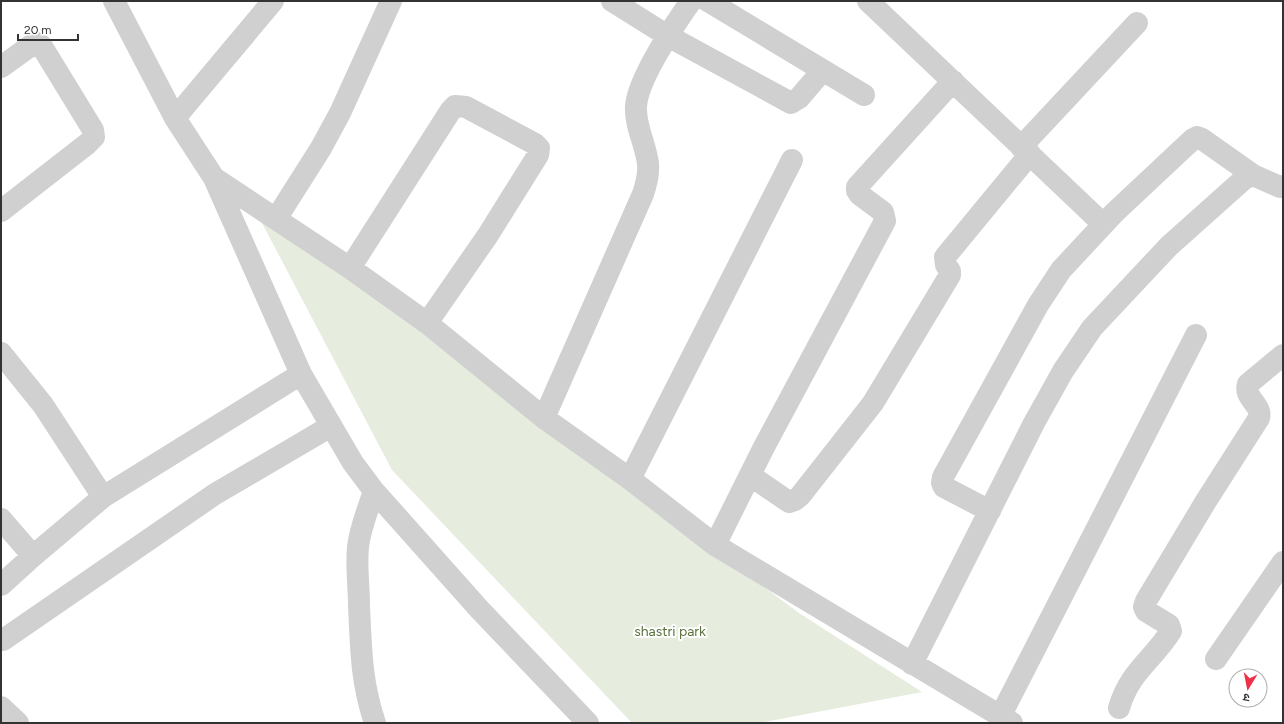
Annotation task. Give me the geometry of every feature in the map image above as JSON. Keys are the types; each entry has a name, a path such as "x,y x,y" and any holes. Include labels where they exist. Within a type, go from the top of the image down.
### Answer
{"street":[{"path":"114,1 175,118 214,178 301,374 353,462 374,491 480,610 588,723"},
{"path":"175,118 273,1"},
{"path":"276,219 321,148 340,112 391,1"},
{"path":"612,1 668,36 791,103 799,98 823,70"},
{"path":"544,418 643,194 647,182 648,164 637,119 636,106 644,81 668,36 691,1"},
{"path":"708,1 864,95"},
{"path":"868,1 1103,224"},
{"path":"751,476 789,502 800,496 873,403 892,374 950,275 950,271 944,261 945,257 1025,150 1137,23"},
{"path":"1,67 33,44 37,43 41,45 93,130 94,136 88,144 1,211"},
{"path":"715,545 768,441 885,221 882,212 860,195 857,191 857,187 953,82"},
{"path":"350,268 455,106 466,107 535,144 539,148 538,155 488,236 427,323"},
{"path":"990,512 948,490 942,483 943,477 1038,305 1060,270 1103,224 1189,142 1197,137 1253,175 1280,187 1283,186"},
{"path":"630,479 792,160"},
{"path":"912,664 1059,377 1092,328 1169,246 1244,179 1253,175"},
{"path":"214,178 350,268 427,323 544,418 630,479 715,545 1006,719 1196,335"},
{"path":"1,353 43,405 103,497"},
{"path":"1119,708 1124,692 1131,679 1171,631 1169,625 1146,611 1144,607 1146,601 1206,501 1259,418 1259,410 1248,393 1248,384 1283,355"},
{"path":"1,585 32,556 103,497 301,374"},
{"path":"3,640 215,494 331,426"},
{"path":"374,491 362,524 358,547 358,572 362,675 366,699 375,723"},
{"path":"1,519 32,556"},
{"path":"1216,659 1283,562"},
{"path":"1,707 18,723"}],"green space":[{"name":"shastri park","path":"252,204 506,396 799,613 922,692 760,723 632,723 392,470"}]}
